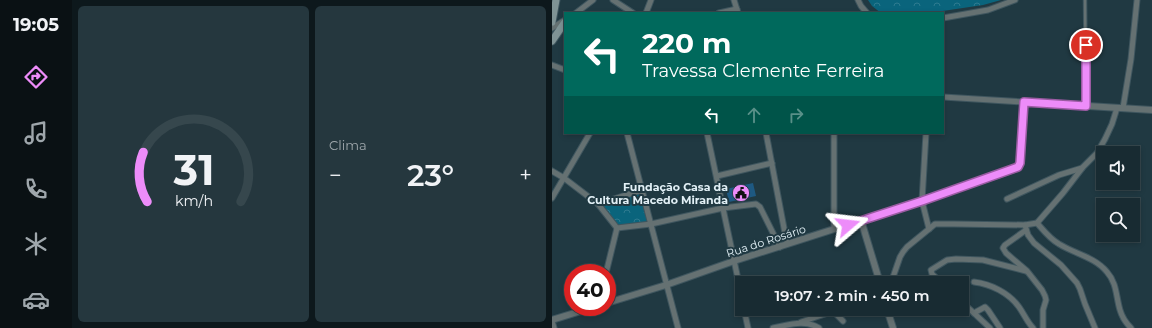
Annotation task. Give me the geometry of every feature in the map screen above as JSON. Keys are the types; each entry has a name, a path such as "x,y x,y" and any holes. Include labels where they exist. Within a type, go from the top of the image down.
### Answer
{"main road":[{"path":"552,22 554,2"},
{"path":"552,41 564,23"}],"street":[{"path":"577,12 593,0"},
{"path":"613,0 631,12"},
{"path":"646,12 651,0"},
{"path":"734,0 737,11"},
{"path":"858,0 866,12"},
{"path":"944,18 988,10 1015,0"},
{"path":"1043,328 1043,310 1046,300 1045,296 1027,272 1006,253 1003,248 1026,228 1037,223 1097,153 1106,139 1120,108 1131,59 1136,0"},
{"path":"552,28 564,22"},
{"path":"552,65 564,70"},
{"path":"944,97 1152,110"},
{"name":"Rua do Rosário","path":"616,300 922,201 1015,169 1020,163 1024,102"},
{"path":"552,198 589,134"},
{"path":"627,134 678,328"},
{"path":"707,134 737,276"},
{"path":"766,134 787,244"},
{"path":"834,134 834,229"},
{"path":"926,134 922,201 928,229"},
{"path":"717,176 772,162"},
{"path":"1007,199 1059,175 1083,168"},
{"path":"552,172 564,178 598,204 617,228"},
{"path":"598,204 642,190"},
{"path":"617,228 651,224 723,208 752,204 758,205 780,247"},
{"path":"861,220 878,276"},
{"path":"1037,223 1051,239 1092,259 1107,271 1113,281 1119,309 1125,321 1131,328"},
{"path":"893,276 900,257 907,247 928,229 938,224 1026,228"},
{"path":"608,264 617,228"},
{"path":"1026,228 1034,243 1061,265 1077,283 1095,328"},
{"path":"934,276 931,270 944,261 956,259 983,260 1027,272"},
{"path":"974,282 985,283 999,290 1012,300 1019,307 1033,328"},
{"path":"974,314 984,308 988,310 1000,328"},
{"path":"969,309 990,328"},
{"path":"773,328 800,322 831,312 836,314 843,321"},
{"path":"554,328 552,321 567,316"},
{"path":"745,316 748,328"},
{"path":"889,316 893,328"},
{"path":"800,322 819,328"}],"lane":[{"path":"1085,0 1086,106"}],"green space":[{"path":"868,0 1001,0 983,5 936,12 880,12 872,6"},
{"path":"639,192 648,222 619,226 602,205"}],"building":[{"name":"Fundação Casa da Cultura Macedo Miranda","path":"753,183 756,196 729,202 726,189"}],"place":[{"name":"Fundação Casa da Cultura Macedo Miranda","path":"741,193"}],"route":[{"path":"848,225 1018,167 1020,163 1024,102 1086,106 1086,45"}]}
